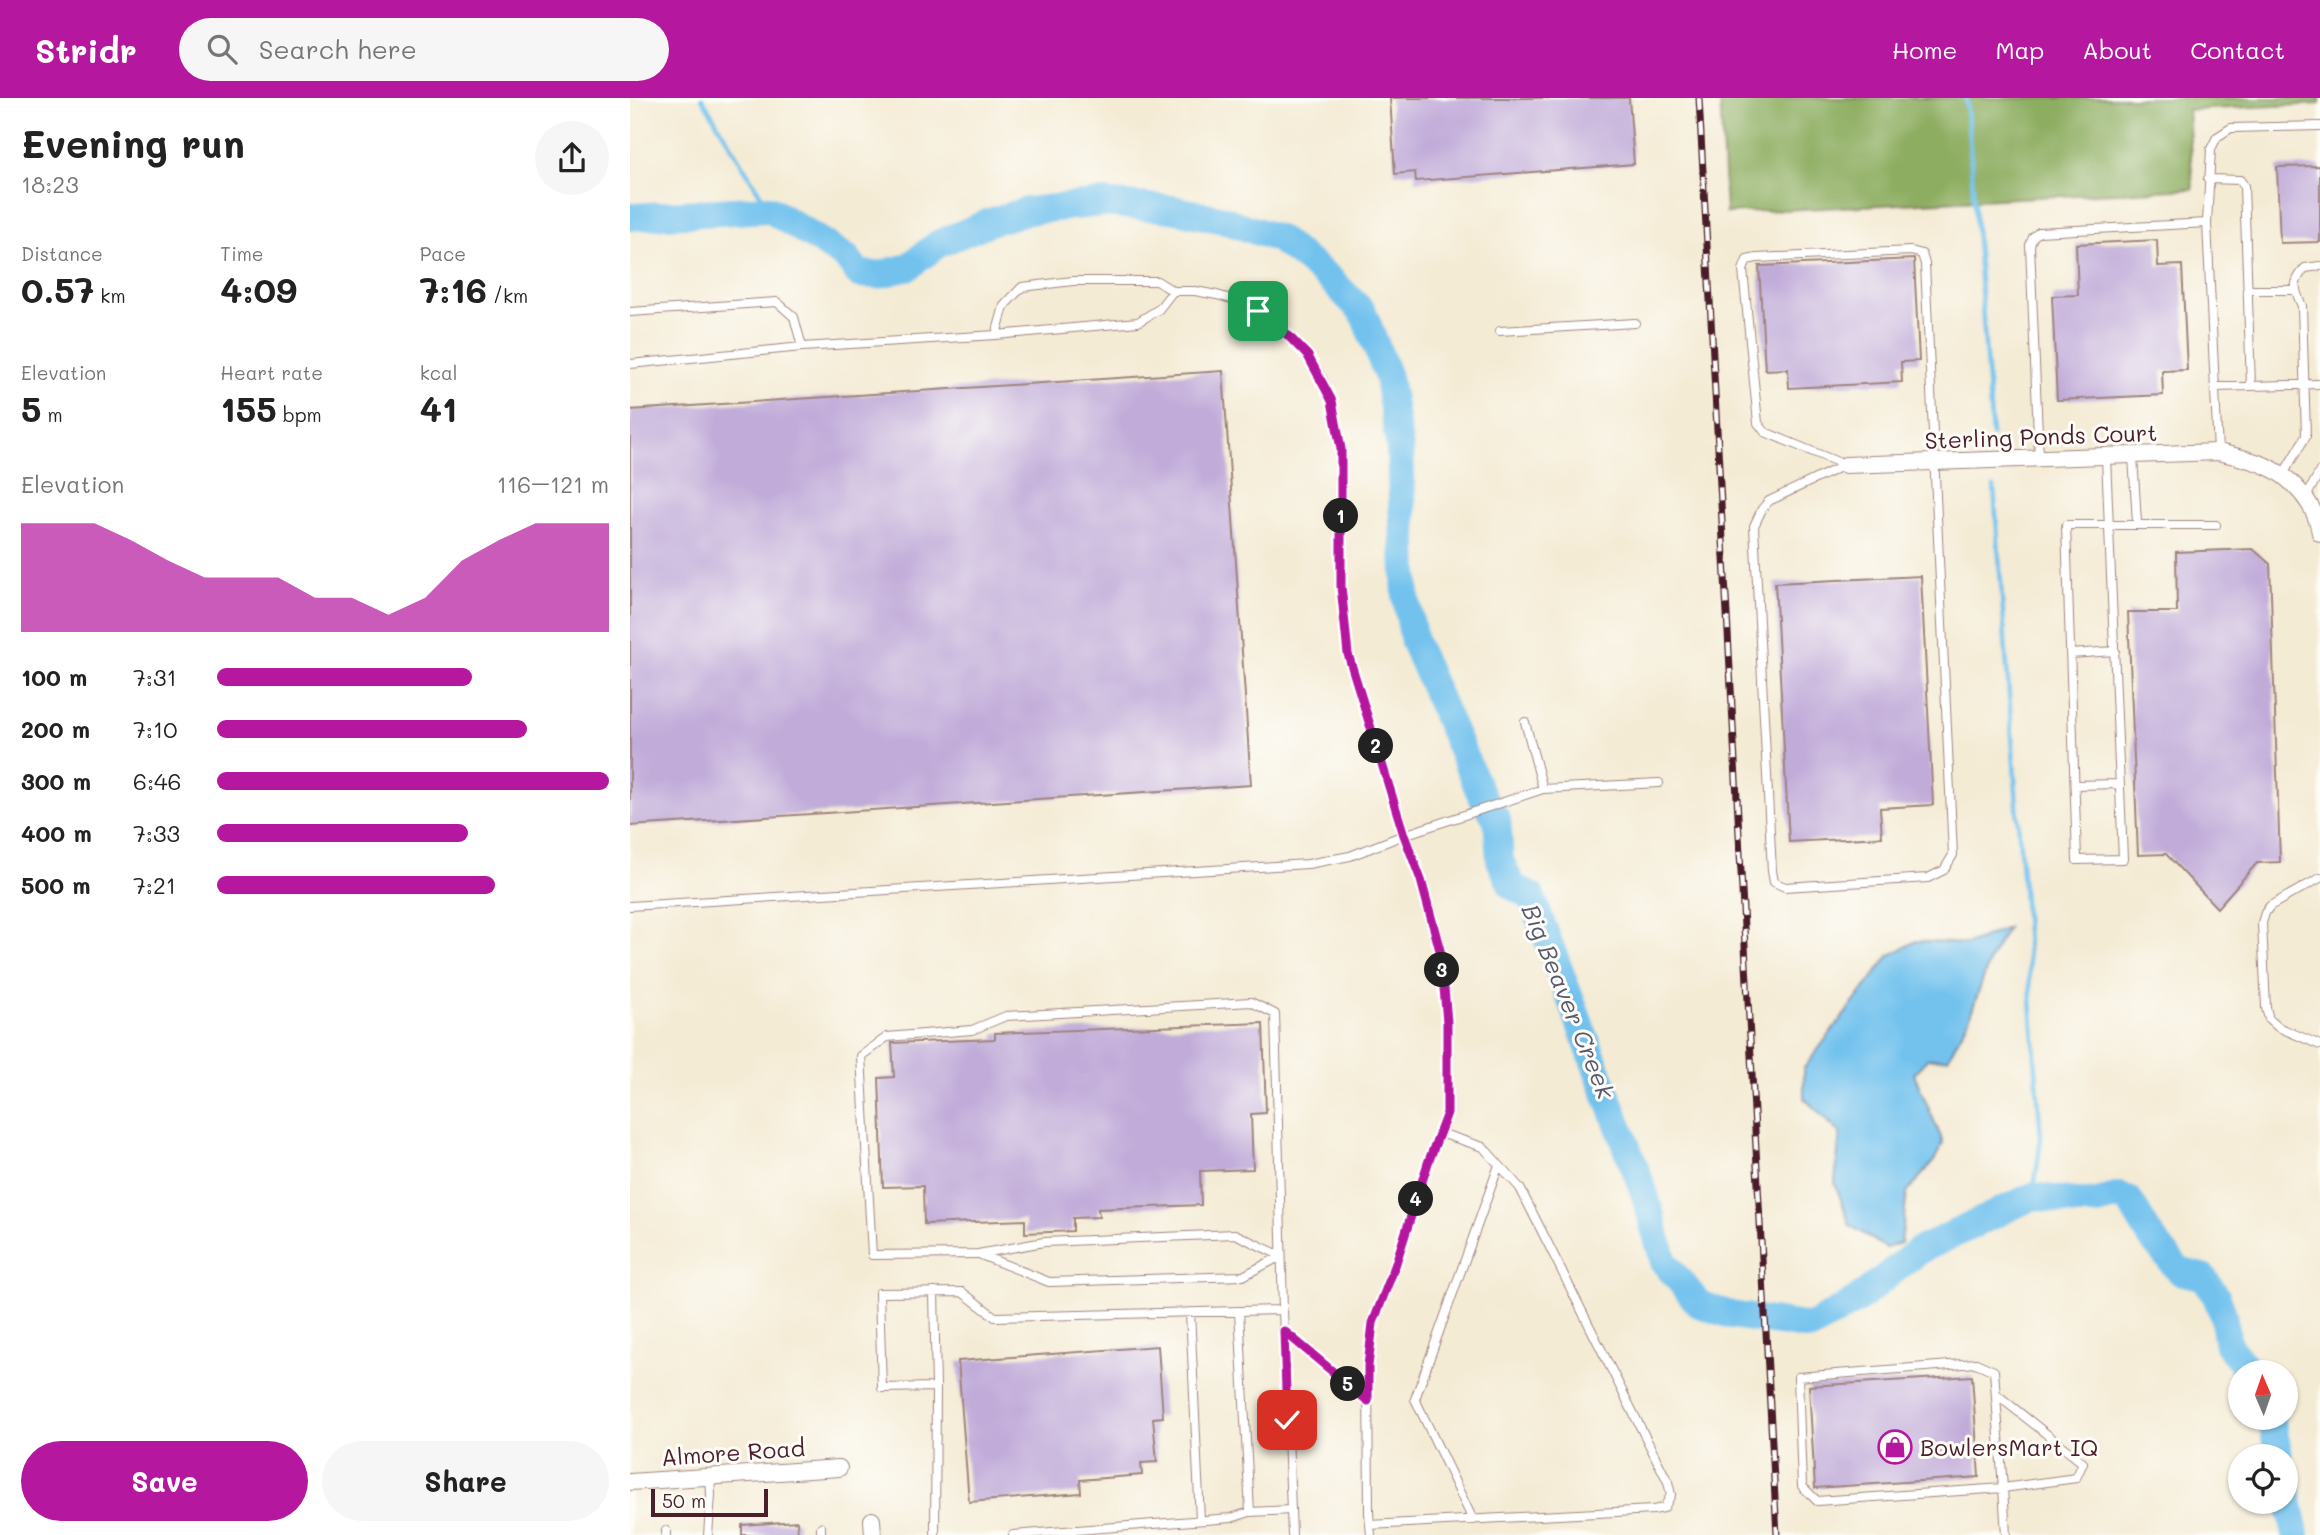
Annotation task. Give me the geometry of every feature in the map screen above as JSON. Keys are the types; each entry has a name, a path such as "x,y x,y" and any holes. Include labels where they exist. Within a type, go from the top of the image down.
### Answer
{"street":[{"name":"Sterling Ponds Court","path":"1846,465 2218,452 2269,467 2297,488 2312,505"},
{"path":"2312,505 2320,533"},
{"name":"Almore Road","path":"630,1482 839,1468"}],"lane":[{"path":"2218,452 2207,223 2211,149 2217,137 2231,128 2320,126"},
{"path":"2208,179 2233,178 2240,180 2244,186 2251,386"},
{"path":"2039,458 2030,245 2033,237 2039,232 2207,223"},
{"path":"1911,251 1922,254 1925,264 1953,855 1944,870 1928,878 1785,887 1774,882 1772,871 1754,526 1769,501 1846,465 1765,432 1758,423 1743,270 1747,260 1911,251"},
{"path":"2282,477 2306,436 2302,306 2295,290 2297,277 2305,268 2320,266"},
{"path":"996,335 1004,306 1022,287 1073,281 1157,281 1173,291 1195,291 1228,298 1258,311 1276,323 1308,356 1332,401 1341,449 1341,586 1344,634 1355,680 1421,880 1441,954 1447,1022 1447,1113 1373,1323 1368,1366 1371,1535"},
{"path":"2247,290 2295,290"},
{"path":"630,364 1138,322 1159,309 1173,291"},
{"path":"630,312 777,302 794,317 802,348"},
{"path":"1500,331 1635,323"},
{"path":"2215,387 2320,384"},
{"path":"2133,456 2137,523"},
{"path":"2106,457 2109,523 2115,651 2123,859 2077,860 2066,525 2109,523 2216,525"},
{"path":"2312,505 2320,471"},
{"path":"2070,654 2115,651"},
{"path":"1525,722 1543,789"},
{"path":"630,906 1308,864 1350,856 1404,835 1543,789 1659,783"},
{"path":"2075,785 2120,784"},
{"path":"2320,878 2270,906 2262,923 2266,1008 2269,1019 2278,1027 2320,1045"},
{"path":"1282,1256 1235,1234 1044,1242 978,1254 872,1255 861,1056 887,1037 972,1030 1006,1016 1251,1002 1275,1014 1292,1535"},
{"path":"1370,1525 1653,1510 1664,1508 1671,1495 1668,1482 1520,1188 1483,1147 1440,1133"},
{"path":"1472,1520 1415,1399 1499,1165"},
{"path":"978,1254 1049,1282 1243,1276 1282,1256"},
{"path":"934,1292 935,1535"},
{"path":"936,1387 883,1388 879,1293 962,1292 995,1317 1283,1310"},
{"path":"1239,1311 1250,1512"},
{"path":"1190,1312 1200,1520"},
{"path":"1284,1331 1368,1401"},
{"path":"1996,1394 2083,1463 2076,1478 2003,1488 1817,1501 1802,1486 1798,1377 1976,1363 1994,1371 2003,1488 2006,1535"},
{"path":"708,1535 710,1477"},
{"path":"1013,1535 1231,1518 1250,1512 1290,1510"}],"green space":[{"path":"1720,98 2320,98 2320,104 2188,110 2193,189 1726,213"}],"water":[{"path":"2007,928 1989,962 1969,1019 1948,1058 1927,1059 1914,1074 1943,1142 1934,1161 1907,1192 1901,1243 1886,1248 1850,1225 1835,1183 1840,1133 1804,1098 1804,1068 1889,956 1916,941 1968,944"}],"building":[{"path":"1390,98 1629,98 1634,164 1416,181 1415,172 1395,174"},
{"path":"2320,166 2320,242 2280,243 2277,167"},
{"path":"2157,240 2158,266 2182,265 2187,370 2162,371 2163,395 2057,400 2052,296 2078,295 2076,244"},
{"path":"1914,259 1919,361 1901,362 1902,382 1789,388 1788,369 1765,370 1759,266"},
{"path":"1223,371 1251,785 630,826 630,410"},
{"path":"2253,549 2270,564 2280,862 2257,863 2217,908 2166,854 2138,855 2128,612 2177,612 2176,552"},
{"path":"1921,576 1933,805 1880,808 1882,837 1789,842 1775,583"},
{"path":"1263,1023 1266,1113 1251,1114 1253,1169 1200,1171 1201,1205 1098,1209 1099,1217 1073,1218 1073,1231 1025,1233 1025,1220 924,1224 923,1186 883,1187 879,1078 894,1077 892,1043 995,1039 995,1033"},
{"path":"1158,1346 1163,1417 1153,1418 1157,1462 1141,1463 1142,1475 1080,1480 1081,1493 969,1502 958,1361"},
{"path":"1972,1376 1979,1477 1815,1488 1809,1386"},
{"path":"797,1521 798,1535 742,1535 742,1525"}],"waterway":[{"name":"Big Beaver Creek","path":"702,98 769,209"},
{"path":"1966,98 1992,435"},
{"name":"Big Beaver Creek","path":"630,217 769,209 847,258 859,274 878,275 908,267 938,244 990,222 1027,211 1102,203 1172,209 1224,220 1279,239 1329,278 1363,312 1388,377 1400,449 1406,597 1414,642 1481,795 1497,819 1500,860 1512,886 1531,896 1644,1192 1664,1262 1699,1304 1731,1315 1811,1327 1857,1300 1918,1251 2033,1196 2075,1202 2097,1202 2120,1196 2129,1200 2151,1237 2179,1271 2203,1277 2216,1296 2223,1314 2228,1345 2240,1360"},
{"path":"1994,487 2041,1138 2033,1196"},
{"name":"Big Beaver Creek","path":"2274,1430 2276,1444"},
{"name":"Big Beaver Creek","path":"2292,1514 2296,1535"}],"railway":[{"path":"1699,98 1777,1535"}],"place":[{"name":"BowlersMart IQ","path":"1895,1447"}],"route":[{"path":"1258,311 1292,337 1308,356 1332,401 1341,449 1341,586 1344,634 1355,680 1421,880 1441,954 1447,1022 1447,1113 1373,1323 1368,1366 1368,1401 1284,1331 1287,1420"}]}
